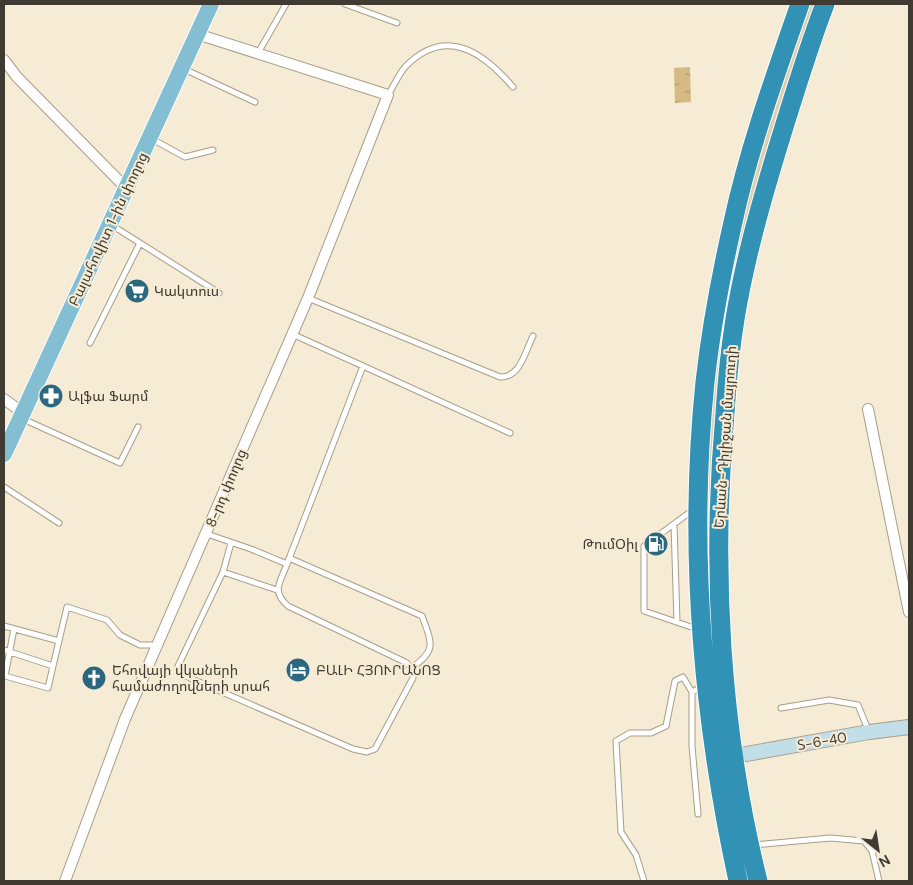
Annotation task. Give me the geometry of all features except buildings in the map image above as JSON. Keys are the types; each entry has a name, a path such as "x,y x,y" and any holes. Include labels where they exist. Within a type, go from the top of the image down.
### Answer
{"highway":[{"name":"Երևան-Դիլիջան մայրուղի","path":"738,881 715,753 700,688 703,632 699,506 705,382 714,318 731,230 751,152 800,4"},
{"name":"Երևան-Դիլիջան մայրուղի","path":"758,881 749,846 735,756 720,635 718,514 728,377 735,320 752,231 789,110 825,4"}],"main road":[{"name":"Բալահովիտ 1-ին փողոց","path":"4,454 211,4"}],"street":[{"path":"196,34 388,95"},
{"path":"4,60 17,76 126,189"},
{"name":"8-րդ փողոց","path":"65,881 125,720 308,298 388,95"},
{"path":"4,399 22,416"},
{"path":"868,409 909,612"},
{"name":"Տ-6-40","path":"735,756 869,732 909,727"}],"lane":[{"path":"257,53 286,4"},
{"path":"346,4 397,23"},
{"path":"388,95 405,66 424,52 449,44 476,52 513,87"},
{"path":"181,68 254,102"},
{"path":"150,137 185,156 213,150"},
{"path":"110,224 219,293"},
{"path":"90,343 140,243"},
{"path":"308,298 500,377 508,377 515,374 533,336"},
{"path":"292,334 510,433"},
{"path":"231,543 223,572 178,666 180,672 353,749 367,752 375,749 413,678 414,671 407,663 288,606 280,599 277,590 363,366"},
{"path":"22,416 120,462 138,427"},
{"path":"4,487 59,523"},
{"path":"699,506 644,546 644,611 703,632"},
{"path":"674,524 677,622"},
{"path":"206,534 251,549 286,564"},
{"path":"289,558 422,616 431,645 426,658 410,668"},
{"path":"223,572 277,590"},
{"path":"14,629 7,651 5,676 48,688 67,608 107,620 120,635 140,645 158,645"},
{"path":"4,626 59,641"},
{"path":"7,651 53,666"},
{"path":"644,881 636,855 621,832 616,741 630,733 651,733 666,726 675,682 684,677 700,688 692,746 698,814"},
{"path":"781,708 829,700 858,705 869,732"},
{"path":"749,846 830,838 864,841 872,851 879,881"}],"shaded area":[{"path":"808,4 816,4 778,111 754,197 713,493 750,881 743,881 724,784 705,572 707,465 713,388 724,299 762,140"}],"water":[{"path":"690,67 691,102 675,103 674,68"}],"place":[{"name":"Կակտուս","path":"137,291"},
{"name":"Ալֆա Ֆարմ","path":"51,396"},
{"name":"ԹումՕիլ","path":"656,544"},
{"name":"ԲԱԼԻ ՀՅՈՒՐԱՆՈՑ","path":"298,670"},
{"name":"Եհովայի վկաների համաժողովների սրահ","path":"94,678"}]}
